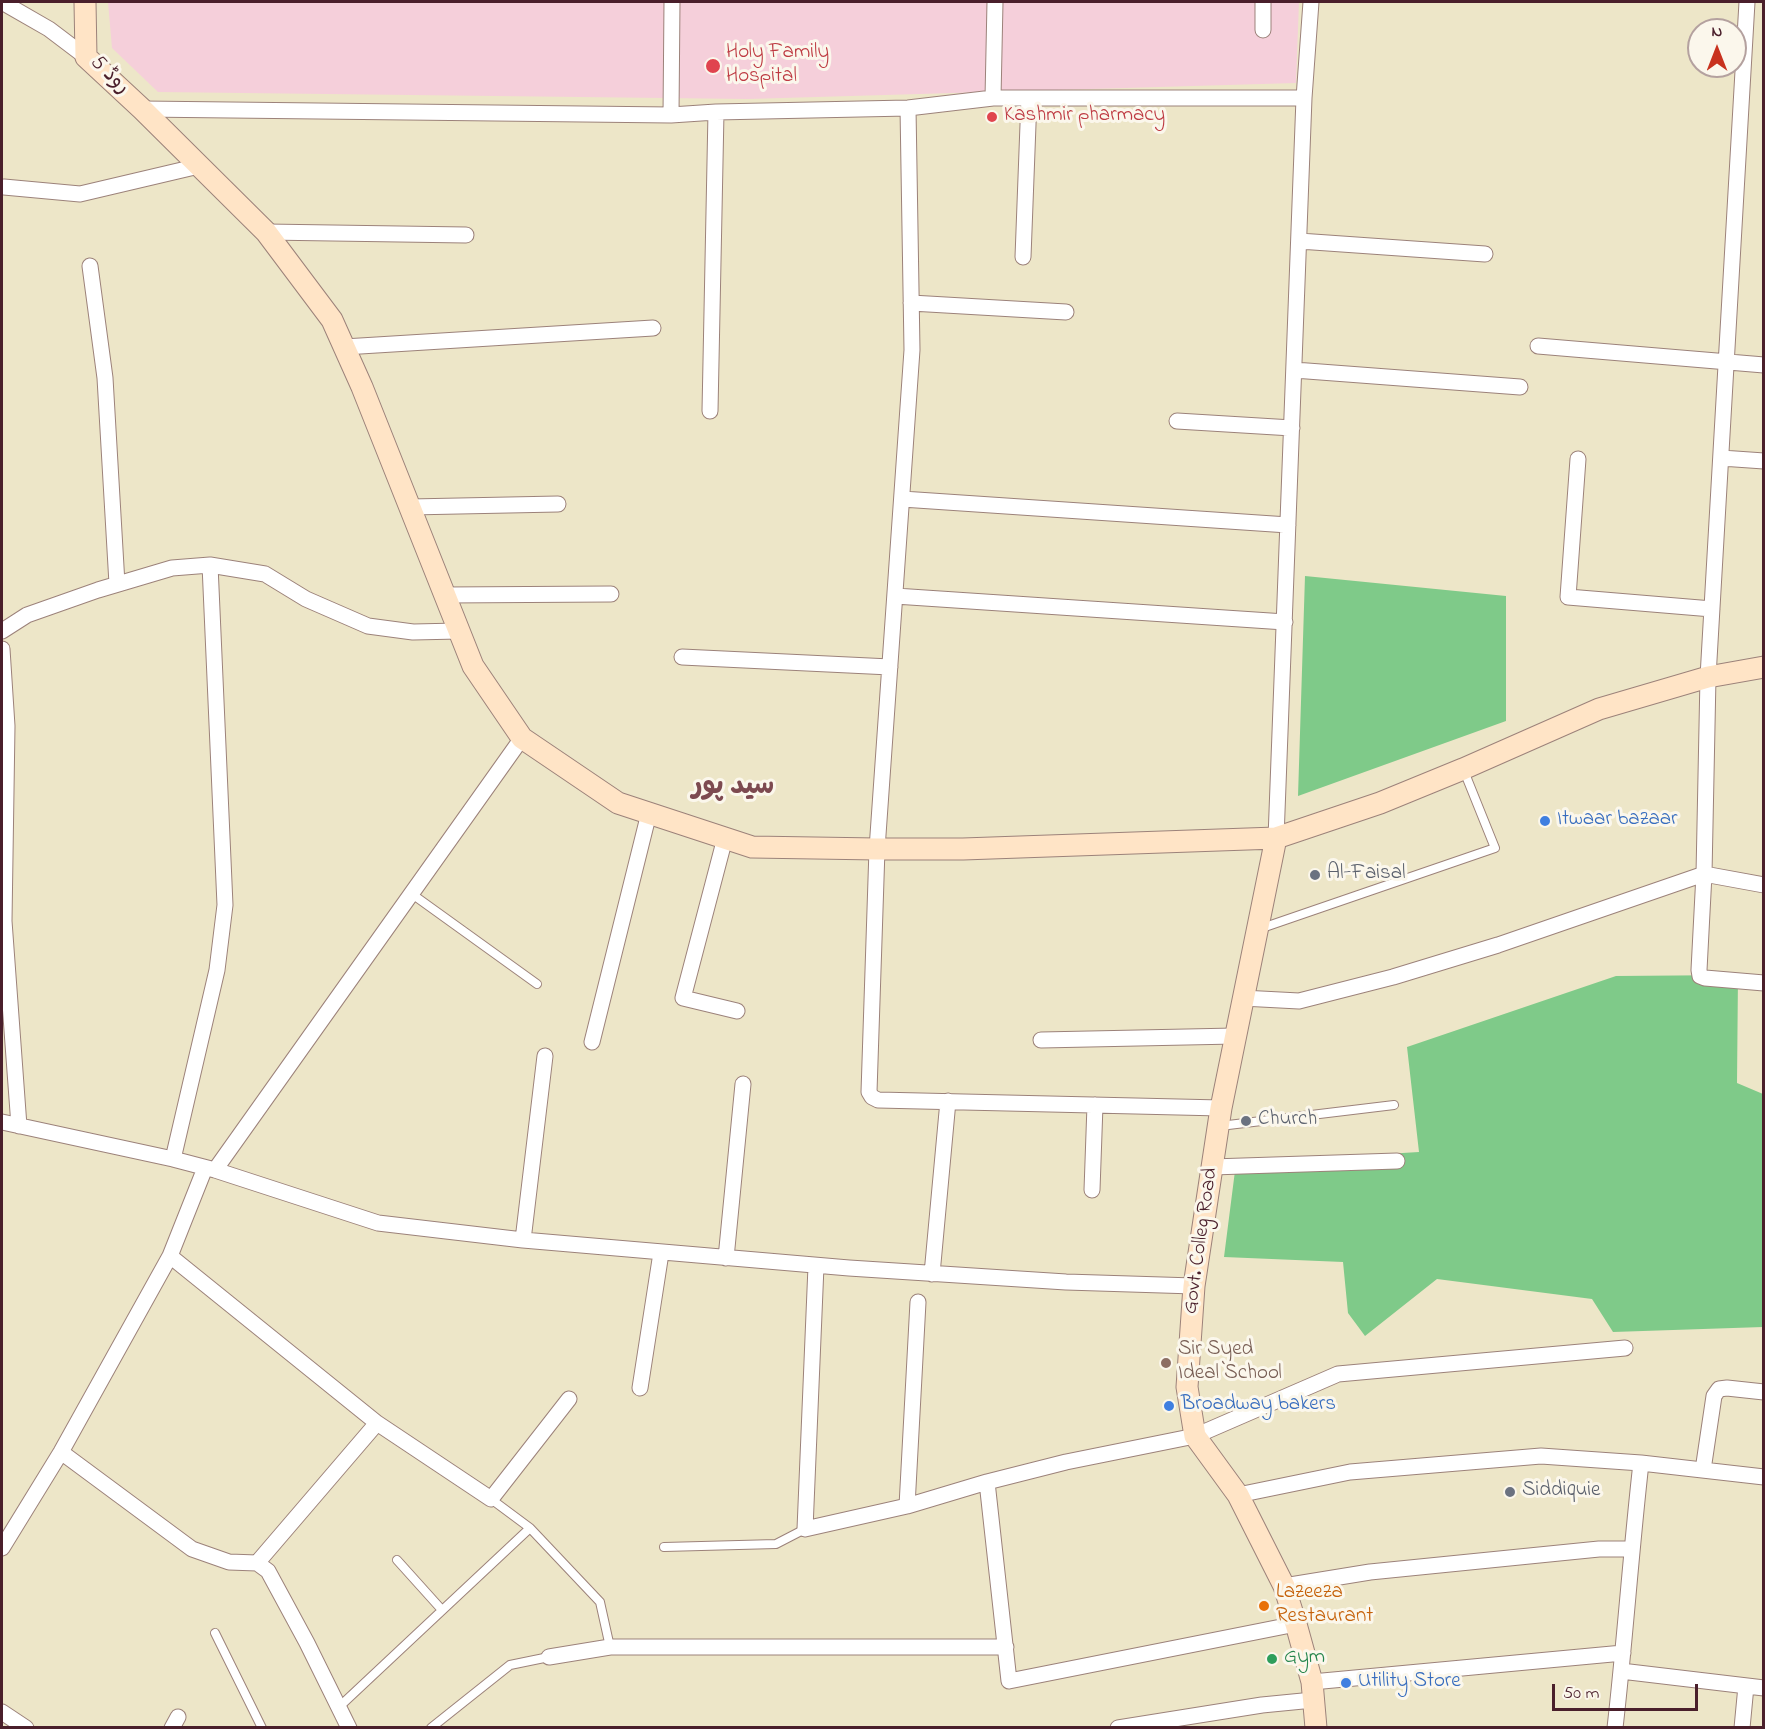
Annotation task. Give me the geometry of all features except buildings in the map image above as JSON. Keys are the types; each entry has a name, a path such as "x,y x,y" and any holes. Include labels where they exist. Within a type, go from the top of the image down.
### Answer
{"main road":[{"name":"روڈ 5","path":"85,2 86,57 266,232 332,320 473,666 522,738"},
{"path":"522,738 618,802 752,847 963,849 1276,838 1380,804 1599,709 1708,678 1764,667"},
{"name":"Govt. Colleg Road","path":"1276,838 1219,1117 1194,1286 1187,1387 1195,1436 1238,1495 1284,1586 1313,1691 1316,1728"}],"street":[{"path":"2,2 49,29 86,57"},
{"path":"671,115 672,2"},
{"path":"993,98 995,2"},
{"path":"1263,2 1263,30"},
{"path":"1276,838 1304,98 1311,2"},
{"path":"1747,2 1708,678 1700,976 1764,983"},
{"path":"142,109 671,115 908,108 993,98 1304,98"},
{"path":"1023,257 1029,98"},
{"path":"908,108 912,350 877,849 869,1092 878,1100 1095,1105 1219,1117"},
{"path":"710,411 716,112"},
{"path":"4,187 80,194 198,166"},
{"path":"266,232 466,235"},
{"path":"1299,241 1485,254"},
{"path":"90,266 105,378 117,584"},
{"path":"911,303 1066,312"},
{"path":"344,347 653,328"},
{"path":"1538,346 1764,365"},
{"path":"1294,370 1520,387"},
{"path":"1177,421 1292,428"},
{"path":"1721,458 1764,461"},
{"path":"1578,459 1568,597 1712,609"},
{"path":"902,499 1288,525"},
{"path":"410,507 558,504"},
{"path":"173,1159 217,970 225,905 210,565"},
{"path":"2,631 27,615 117,584 172,568 210,565 265,574 306,599 368,626 413,632 459,631"},
{"path":"445,595 611,594"},
{"path":"895,596 1284,622"},
{"path":"2,649 7,726 4,921 19,1126"},
{"path":"682,657 890,667"},
{"path":"2,1548 61,1452 170,1256 210,1169 412,894 522,738"},
{"path":"592,1042 650,813"},
{"path":"726,838 683,998 737,1011"},
{"path":"1242,998 1299,1001 1383,979 1498,945 1704,874 1764,885"},
{"path":"1041,1040 1235,1036"},
{"path":"522,1240 545,1056"},
{"path":"726,1258 743,1084"},
{"path":"932,1274 948,1101"},
{"path":"1092,1190 1095,1105"},
{"path":"2,1122 173,1159 378,1223 522,1240 816,1266 1066,1282 1194,1286"},
{"path":"1212,1167 1397,1161"},
{"path":"640,1388 661,1253"},
{"path":"170,1256 377,1423 491,1499 569,1399"},
{"path":"816,1266 805,1528 908,1506 987,1482 1066,1462 1195,1436 1338,1374 1625,1348"},
{"path":"908,1506 918,1302"},
{"path":"1703,1470 1714,1396 1719,1389 1764,1392"},
{"path":"257,1563 377,1423"},
{"path":"61,1452 192,1549 229,1562 257,1563 268,1571 349,1728"},
{"path":"1238,1495 1350,1473 1541,1456 1641,1463 1764,1478"},
{"path":"1615,1728 1641,1463"},
{"path":"987,1482 1009,1681 1296,1624"},
{"path":"1284,1586 1370,1572 1599,1549 1631,1549"},
{"path":"549,1657 610,1647 1006,1647"},
{"path":"1118,1728 1262,1704 1313,1691 1623,1653"},
{"path":"1622,1671 1764,1688"},
{"path":"1742,1728 1746,1686"},
{"path":"2,1712 26,1728"}],"lane":[{"path":"1257,930 1495,848 1463,769"},
{"path":"412,894 537,984"},
{"path":"1219,1117 1394,1105"},
{"path":"491,1499 530,1528 600,1602 610,1647"},
{"path":"339,1707 530,1528"},
{"path":"664,1547 776,1544 805,1528"},
{"path":"397,1560 442,1610"},
{"path":"215,1633 262,1728"},
{"path":"431,1728 510,1665 549,1657"}],"shaded area":[{"name":"Holy Family Hospital","path":"108,2 1299,2 1296,83 748,99 158,92 112,48"}],"green space":[{"path":"1305,576 1506,596 1506,721 1298,796"},
{"path":"1738,975 1737,1083 1763,1094 1763,1327 1613,1332 1592,1299 1437,1279 1365,1336 1348,1313 1343,1262 1224,1257 1236,1163 1419,1152 1407,1047 1616,976"}],"place":[{"name":"Holy Family Hospital","path":"713,66"},
{"name":"Kashmir pharmacy","path":"992,117"},
{"name":"Itwaar bazaar","path":"1545,821"},
{"name":"Al-Faisal","path":"1315,875"},
{"name":"Church","path":"1246,1121"},
{"name":"Sir Syed Ideal School","path":"1166,1363"},
{"name":"Broadway bakers","path":"1169,1406"},
{"name":"Siddiquie","path":"1510,1492"},
{"name":"Lazeeza Restaurant","path":"1264,1606"},
{"name":"Gym","path":"1272,1659"},
{"name":"Utility Store","path":"1346,1683"}],"district":[{"name":"سید پور","path":"733,789"}]}
